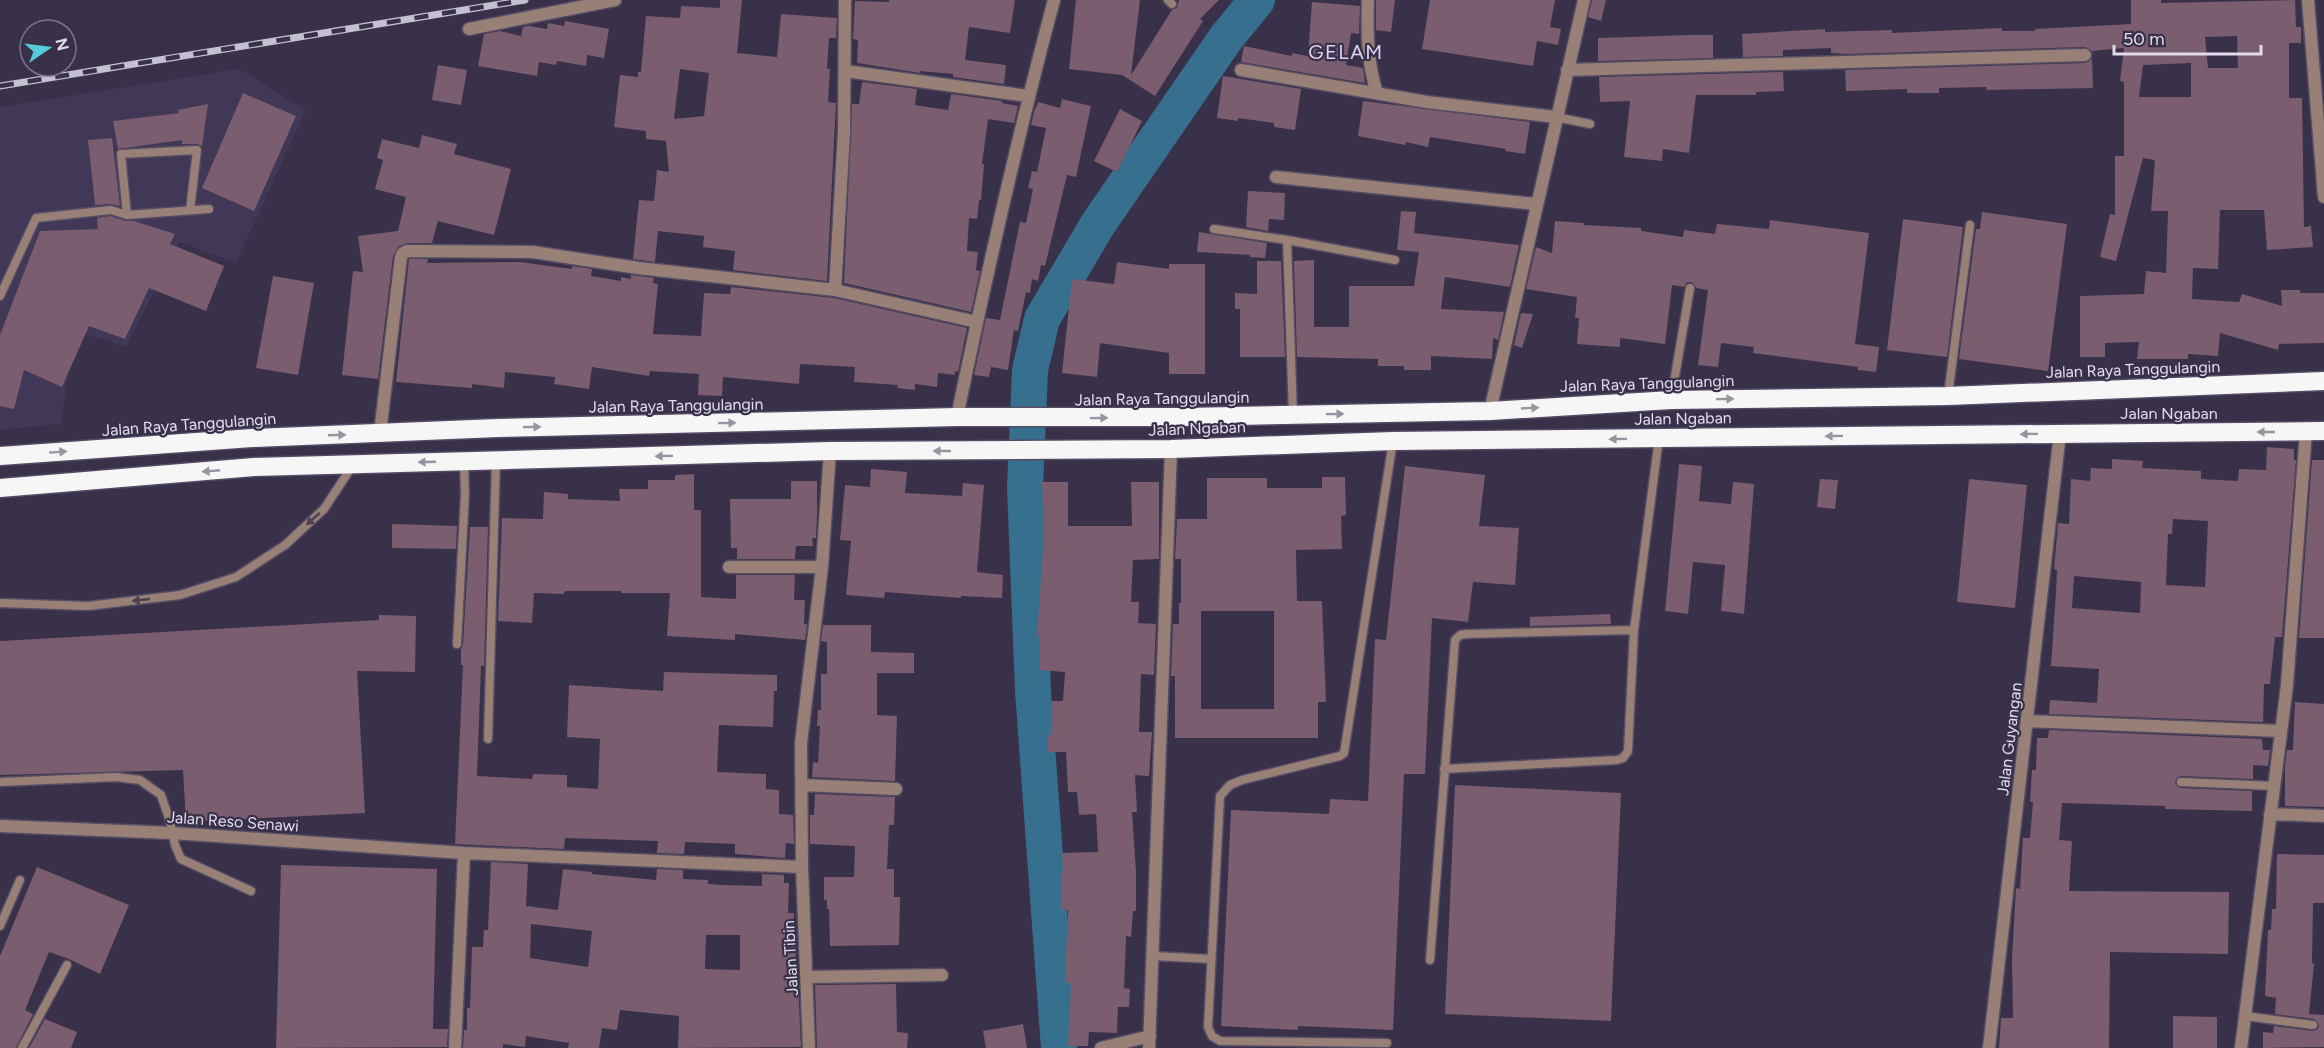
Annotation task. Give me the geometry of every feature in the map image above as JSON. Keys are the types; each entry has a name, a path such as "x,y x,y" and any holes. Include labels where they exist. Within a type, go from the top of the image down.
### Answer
{"highway":[{"name":"Jalan Raya Tanggulangin","path":"0,456 252,438 380,433 957,417 1011,419 1293,416 1490,411 1671,400 1948,396 2324,381"},
{"name":"Jalan Ngaban","path":"830,451 1171,449 1393,441 2315,431"},
{"path":"298,466 291,453 299,436"},
{"path":"252,438 256,457 254,467"},
{"path":"0,488 254,467 830,451"}],"street":[{"path":"469,30 615,0"},
{"path":"835,290 845,71 845,0"},
{"path":"957,417 1028,96 1054,0"},
{"path":"1368,0 1368,46 1371,73 1377,93"},
{"path":"1490,411 1584,0"},
{"path":"2308,0 2321,134 2324,197"},
{"path":"1567,70 2085,55"},
{"path":"1241,70 1427,102 1556,117"},
{"path":"845,71 1028,96"},
{"path":"1276,177 1536,204"},
{"path":"380,433 401,257 407,251 533,252 638,268 835,290 977,322"},
{"path":"2241,1048 2287,685 2315,431"},
{"name":"Jalan Guyangan","path":"1989,1048 2060,433"},
{"path":"1101,1048 1149,1042 1171,449"},
{"name":"Jalan Tibin","path":"809,1048 802,867 801,743 822,567 830,451"},
{"path":"729,567 822,567"},
{"path":"2028,721 2281,731"},
{"path":"801,785 896,789"},
{"path":"2270,814 2324,816"},
{"name":"Jalan Reso Senawi","path":"0,826 172,833 464,853 802,867"},
{"path":"455,1048 464,853"},
{"path":"807,977 942,975"}],"lane":[{"path":"1556,117 1590,124"},
{"path":"128,215 121,154 197,150 190,210"},
{"path":"0,296 3,281 36,218 111,210 128,215 209,209"},
{"path":"1948,396 1970,225"},
{"path":"1214,229 1395,260"},
{"path":"1287,240 1293,416"},
{"path":"1671,400 1690,288"},
{"path":"1444,769 1617,760 1623,758 1628,751 1634,630 1659,438"},
{"path":"1387,1043 1220,1041 1212,1036 1208,1027 1220,796 1230,785 1242,780 1340,756 1344,753 1347,746 1393,441"},
{"path":"488,740 496,460"},
{"path":"457,644 465,494 464,461"},
{"path":"0,603 88,606 180,596 237,577 285,545 324,509 353,465"},
{"path":"1430,960 1455,640 1460,635 1634,630"},
{"path":"0,782 116,777 140,780 161,795 181,859 251,891"},
{"path":"2181,782 2274,786"},
{"path":"0,926 20,880"},
{"path":"1153,956 1211,958"},
{"path":"22,1048 67,965"},
{"path":"2245,1016 2313,1026"}],"shaded area":[{"path":"239,69 306,110 236,263 179,242 126,347 74,330 61,424 0,430 0,107"}],"building":[{"path":"720,0 742,0 737,53 777,57 781,14 837,18 836,38 829,38 827,69 830,69 828,102 836,103 827,281 733,270 735,251 703,247 704,236 658,231 655,262 633,259 639,200 654,201 657,170 669,172 666,141 646,139 646,131 614,127 620,75 638,77 638,72 641,72 646,16 680,18 681,6 720,8","holes":["680,69 709,73 704,116 674,119"]},
{"path":"889,0 1015,0 1010,33 969,27 965,60 1006,65 1004,84 953,77 953,74 920,71 920,73 857,63 858,40 853,39 855,1 889,2"},
{"path":"1076,0 1140,0 1131,75 1172,10 1177,8 1179,0 1219,0 1200,19 1203,21 1155,96 1122,75 1069,69"},
{"path":"1376,0 1395,0 1391,32 1376,30"},
{"path":"1430,0 1555,0 1550,27 1561,29 1558,45 1537,41 1533,66 1422,49"},
{"path":"1592,0 1606,0 1601,21 1588,17"},
{"path":"2131,0 2161,0 2161,3 2295,0 2296,27 2301,27 2301,43 2289,43 2289,98 2302,98 2304,227 2311,226 2313,247 2267,250 2264,210 2220,210 2218,269 2193,268 2192,299 2239,302 2242,294 2282,306 2281,290 2324,293 2324,343 2279,344 2278,350 2220,333 2218,356 2188,354 2188,359 2137,359 2139,342 2105,343 2105,357 2080,357 2080,296 2144,294 2146,271 2166,273 2168,211 2151,211 2155,160 2143,158 2116,261 2100,257 2110,214 2115,215 2115,156 2124,156 2124,82 2120,81 2124,48 2092,51 2085,47 1845,54 1831,53 1831,48 1783,50 1783,56 1743,57 1742,34 1825,29 1825,32 1892,30 1892,33 2002,28 2002,31 2035,31 2035,29 2131,24","holes":["2237,36 2238,68 2208,68 2205,37","2191,63 2191,97 2139,97 2143,65"]},
{"path":"1312,2 1360,6 1359,34 1351,33 1346,65 1363,68 1365,83 1241,62 1244,46 1292,56 1292,53 1308,56"},
{"path":"565,21 609,29 604,58 587,55 586,66 557,61 556,65 539,62 537,76 478,66 484,34 500,31 521,36 523,27 547,29 548,23 564,26"},
{"path":"1713,35 1713,58 1598,61 1598,38"},
{"path":"2092,59 2093,88 1987,90 1986,87 1939,88 1939,93 1907,93 1907,89 1846,91 1845,70 2085,63"},
{"path":"438,65 467,70 461,105 432,100"},
{"path":"1783,72 1784,91 1756,92 1756,95 1696,95 1689,153 1663,149 1662,161 1624,157 1630,101 1600,102 1599,77"},
{"path":"1223,76 1301,89 1295,130 1274,127 1274,123 1238,118 1238,121 1217,118"},
{"path":"862,82 917,89 915,105 948,110 951,94 1002,101 1002,103 1018,106 1014,123 988,119 982,164 984,164 981,200 979,200 977,219 969,218 967,251 978,252 976,270 980,271 971,312 844,283 852,104 859,104"},
{"path":"243,93 296,116 254,211 202,188"},
{"path":"1062,99 1091,106 1076,177 1067,175 1045,266 1041,265 1038,281 1032,279 1030,293 1026,292 1018,331 1014,330 1008,370 991,367 989,377 974,375 986,318 1000,320 1020,222 1026,223 1033,189 1028,188 1032,171 1037,172 1046,128 1031,125 1035,108 1038,102 1060,108"},
{"path":"1363,101 1530,122 1525,154 1430,137 1428,147 1358,136"},
{"path":"208,104 202,146 182,144 182,140 118,149 113,121 179,113 178,110"},
{"path":"1120,109 1142,121 1117,172 1094,161"},
{"path":"422,135 457,144 454,154 511,169 494,235 438,221 432,243 407,243 399,246 393,256 378,379 342,375 353,271 363,272 358,236 398,231 406,197 375,189 383,160 377,158 382,139 419,148"},
{"path":"112,138 120,206 95,205 88,140"},
{"path":"1248,191 1285,193 1284,220 1269,219 1268,231 1246,227"},
{"path":"1401,211 1416,212 1414,233 1519,245 1510,287 1445,277 1441,309 1504,312 1498,340 1493,338 1492,359 1431,356 1431,370 1404,370 1404,366 1378,366 1378,359 1297,357 1294,261 1314,260 1314,327 1349,327 1349,286 1414,286 1419,252 1397,250"},
{"path":"1982,212 2067,224 2048,371 1959,359 1976,229 1980,229"},
{"path":"110,216 175,234 170,244 224,266 206,311 149,288 125,339 89,326 62,387 24,370 14,409 0,406 0,335 40,231 98,229 97,218"},
{"path":"1903,219 1963,227 1947,357 1887,350"},
{"path":"1770,220 1869,233 1855,344 1879,347 1876,372 1858,370 1858,367 1753,353 1754,347 1721,343 1718,367 1698,365 1708,290 1696,288 1692,282 1687,282 1684,287 1672,285 1665,344 1620,338 1620,347 1577,344 1579,318 1575,318 1577,297 1526,289 1536,247 1552,253 1555,221 1641,228 1641,231 1683,237 1684,230 1715,234 1717,224 1769,229"},
{"path":"1199,232 1267,243 1265,258 1197,252"},
{"path":"409,259 428,259 427,263 520,262 572,269 572,266 592,269 591,276 621,281 621,277 631,279 631,275 654,278 653,283 658,284 653,334 701,336 704,293 730,294 731,287 834,298 967,328 958,372 955,371 955,375 938,373 937,387 915,384 915,390 897,388 898,385 854,382 855,367 800,364 799,384 723,377 722,396 698,395 699,374 650,371 649,376 592,367 589,389 554,384 555,377 505,372 504,388 472,384 472,388 396,382"},
{"path":"1257,261 1281,261 1285,357 1240,357 1240,309 1235,309 1235,293 1257,294"},
{"path":"1117,262 1169,269 1169,264 1205,264 1205,374 1169,374 1169,353 1100,343 1097,377 1062,373 1072,279 1114,284"},
{"path":"273,276 314,283 298,375 256,368"},
{"path":"1521,313 1533,314 1522,348 1514,345"},
{"path":"2267,447 2294,449 2294,460 2296,460 2282,637 2275,637 2270,684 2264,684 2263,722 2049,714 2050,700 2097,703 2099,669 2051,666 2058,523 2069,524 2071,479 2090,481 2091,468 2112,469 2112,459 2143,461 2142,468 2201,471 2201,479 2238,481 2239,469 2266,470","holes":["2173,519 2208,521 2205,587 2166,585 2168,534 2172,534","2074,576 2141,582 2140,613 2072,608"]},
{"path":"2312,460 2324,460 2324,638 2299,638"},
{"path":"1679,464 1702,466 1699,501 1731,504 1733,482 1754,484 1744,614 1721,611 1725,565 1693,562 1688,614 1665,611"},
{"path":"1405,466 1485,475 1479,526 1519,528 1515,585 1473,582 1468,622 1432,618 1425,774 1404,774 1393,1030 1298,1026 1298,1030 1221,1026 1231,810 1329,814 1330,799 1368,801 1375,639 1386,640"},
{"path":"871,469 907,472 905,493 962,496 963,483 984,485 977,572 1003,575 1002,598 961,596 961,598 885,592 884,598 846,595 851,541 840,540 845,485 870,487"},
{"path":"694,474 694,510 701,510 701,597 736,599 736,575 795,575 794,600 805,600 804,624 807,624 805,640 735,634 735,640 667,636 670,593 565,591 564,594 534,593 532,623 498,621 502,518 543,519 544,492 568,494 568,499 620,501 619,489 648,489 648,480 675,480 675,475"},
{"path":"1322,477 1345,477 1346,515 1341,516 1342,549 1296,550 1297,601 1322,601 1326,702 1318,702 1318,738 1175,738 1175,676 1171,676 1173,624 1179,624 1179,603 1181,603 1181,559 1175,559 1177,519 1207,519 1207,478 1267,478 1267,488 1322,488","holes":["1201,611 1274,611 1274,709 1201,709"]},
{"path":"1820,479 1838,480 1835,509 1817,507"},
{"path":"1969,479 2027,485 2015,608 1957,602"},
{"path":"791,481 817,481 816,538 812,538 813,546 796,546 795,559 737,559 737,548 731,548 730,499 791,499"},
{"path":"1042,482 1068,482 1068,526 1132,526 1131,482 1159,482 1159,559 1133,560 1131,602 1139,602 1138,623 1156,624 1154,675 1141,674 1139,732 1152,732 1149,776 1135,775 1137,812 1132,812 1136,911 1133,911 1131,937 1126,936 1124,988 1130,989 1129,1007 1118,1007 1117,1033 1089,1032 1088,1046 1068,1046 1071,983 1065,983 1068,910 1061,910 1061,871 1063,871 1062,853 1098,852 1096,814 1079,815 1077,792 1068,792 1066,752 1048,752 1052,701 1063,701 1065,672 1039,670 1040,636 1037,636 1044,534"},
{"path":"392,524 457,526 456,549 392,548"},
{"path":"470,527 488,527 484,666 481,666 477,776 532,779 533,774 567,775 567,787 598,789 600,739 567,737 569,685 663,691 664,672 777,675 773,727 719,725 717,772 766,774 766,789 779,790 779,814 793,815 794,844 786,843 785,858 735,854 735,844 685,842 684,854 657,853 658,841 565,838 564,849 455,844 463,665 461,665 461,649"},
{"path":"1610,614 1611,624 1530,626 1530,617"},
{"path":"379,615 416,616 415,672 357,671 365,813 186,822 183,770 0,775 0,641 379,620"},
{"path":"823,625 871,625 871,652 914,653 914,673 877,673 877,715 897,716 895,781 812,777 813,762 818,763 820,726 817,726 818,710 821,710 821,674 827,674 827,642 821,641"},
{"path":"2295,702 2324,704 2324,807 2285,806 2285,767 2287,750 2293,750"},
{"path":"2049,730 2262,739 2263,750 2270,750 2268,766 2253,765 2253,779 2181,776 2175,781 2176,785 2181,788 2252,791 2252,811 2062,803 2059,840 2072,841 2069,891 2229,892 2228,954 2110,952 2109,1048 1999,1048 2001,1018 2013,1018 2012,959 2016,888 2020,889 2023,838 2030,838 2033,802 2030,802 2032,770 2036,770 2037,738 2048,738"},
{"path":"1455,785 1621,793 1611,1021 1445,1014"},
{"path":"815,794 895,797 894,825 889,825 887,869 894,869 894,897 900,897 899,945 830,946 829,909 827,909 827,900 824,900 824,877 854,877 855,846 810,844 810,815 814,815"},
{"path":"2277,854 2324,855 2324,903 2313,903 2312,963 2314,964 2309,1014 2324,1015 2324,1047 2263,1048 2263,1032 2273,1033 2274,1026 2313,1031 2318,1029 2319,1025 2314,1019 2275,1014 2276,998 2265,996 2268,930 2271,930 2272,909 2276,909"},
{"path":"491,862 528,864 526,906 558,910 563,869 656,880 657,869 683,870 683,879 708,880 708,884 723,885 762,886 762,874 784,875 784,883 789,883 788,913 794,913 793,938 796,938 795,973 797,973 798,983 801,1047 678,1048 679,1016 620,1010 617,1030 602,1028 599,1048 568,1048 569,1043 526,1036 525,1047 503,1044 503,1048 463,1048 464,1030 467,1030 467,1008 470,1008 472,947 483,947 484,930 488,930","holes":["531,924 592,931 588,967 530,958","706,935 740,935 740,970 705,969"]},
{"path":"281,865 437,869 433,1029 448,1029 447,1047 276,1048"},
{"path":"37,867 129,905 100,974 49,952 25,1010 33,1014 16,1048 0,1048 0,956"},
{"path":"896,984 897,1032 908,1033 907,1048 817,1048 815,985"},
{"path":"2173,1016 2217,1017 2217,1048 2173,1048"},
{"path":"45,1019 77,1032 71,1048 29,1048"},
{"path":"1023,1024 1027,1048 986,1048 983,1031"}],"waterway":[{"path":"1059,1048 1033,691 1025,487 1030,370 1042,319 1098,224 1226,38 1257,0"}],"railway":[{"path":"0,86 525,0"}],"district":[{"name":"GELAM","path":"1346,52"}]}
